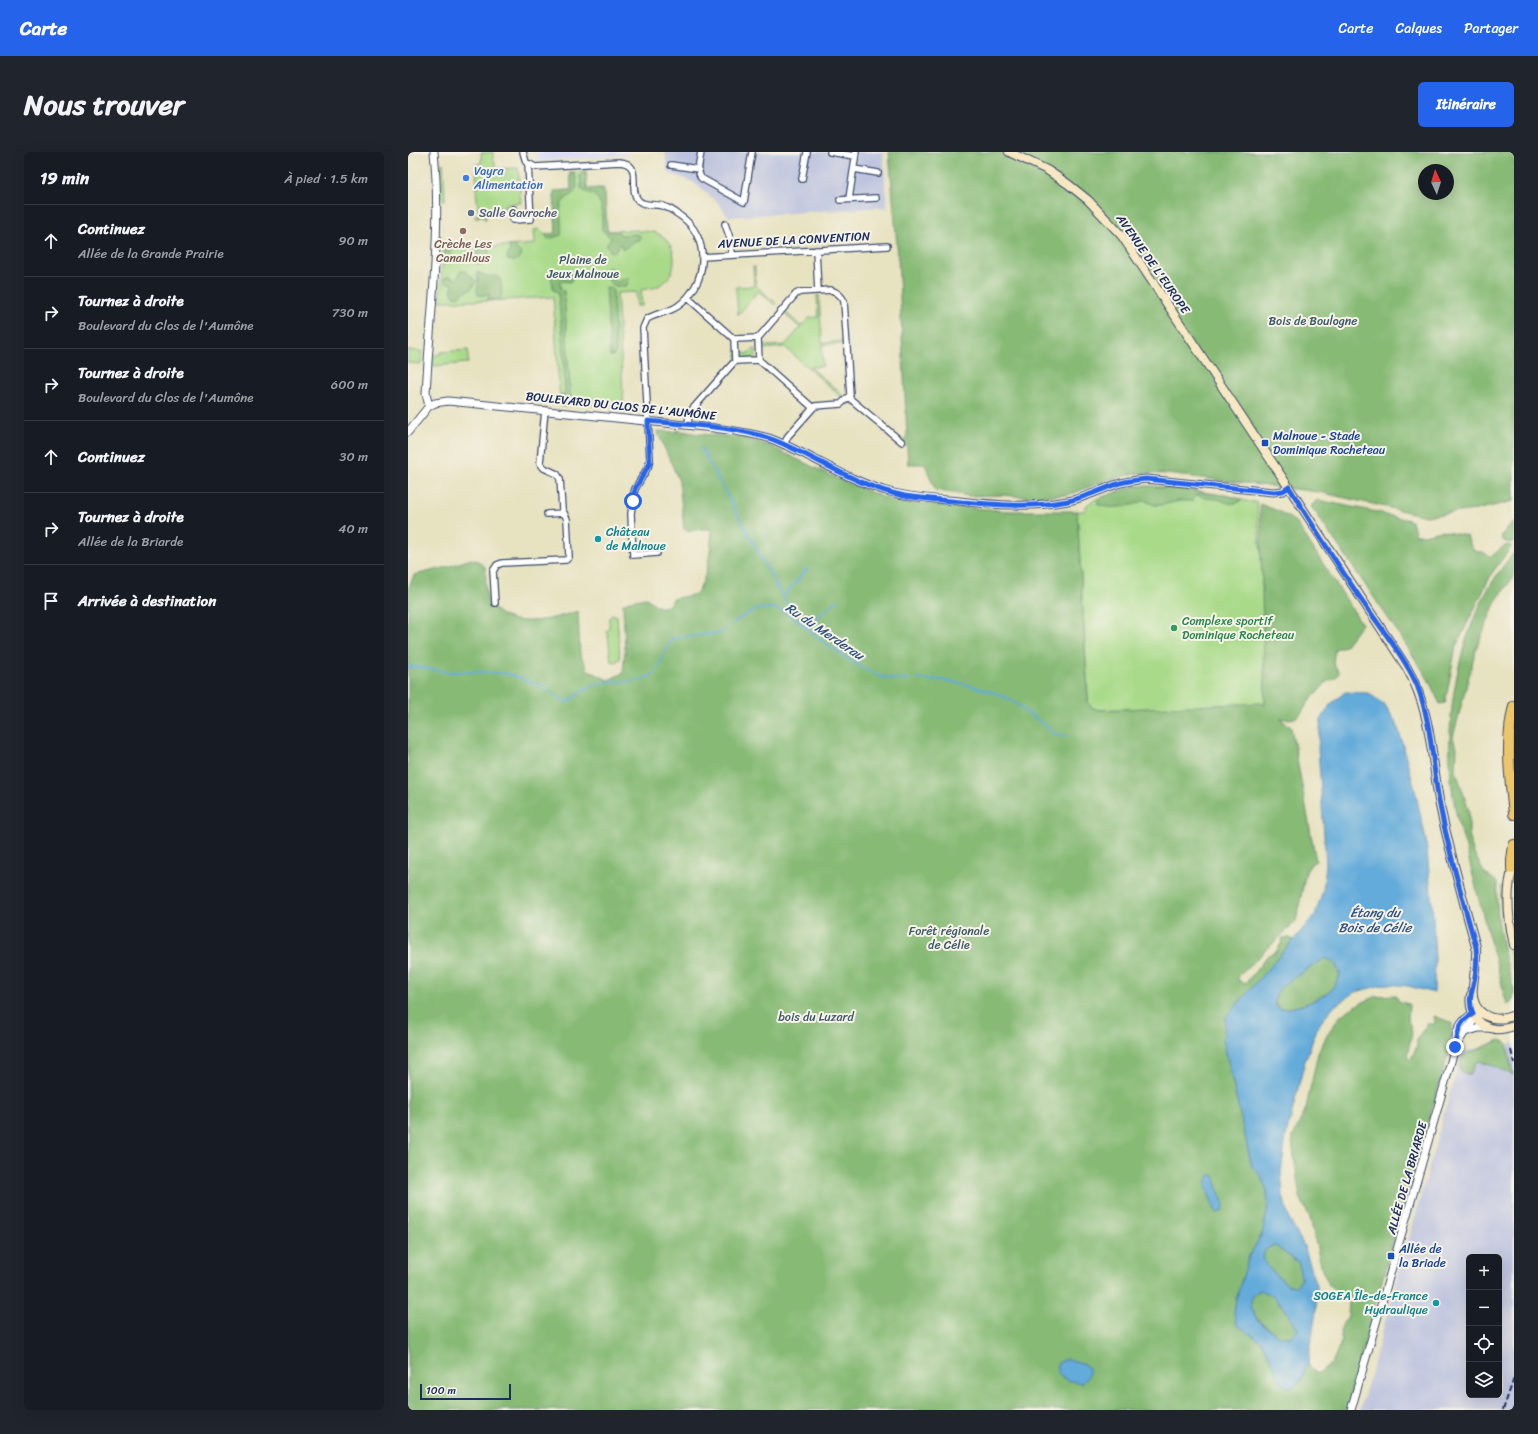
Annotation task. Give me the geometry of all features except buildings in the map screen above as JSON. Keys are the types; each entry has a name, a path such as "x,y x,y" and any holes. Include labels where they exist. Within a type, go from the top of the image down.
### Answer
{"highway":[{"path":"1514,706 1510,729 1508,757 1514,814"},
{"path":"1513,867 1512,860 1514,845"}],"main road":[{"name":"AVENUE DE L'EUROPE","path":"1009,152 1047,170 1068,184 1088,200 1122,236 1289,487"},
{"path":"1289,487 1359,596 1392,644 1416,684 1428,720 1438,793 1446,836 1476,947 1476,965 1470,1003 1476,1015 1483,1024 1496,1029 1514,1026"},
{"path":"1513,867 1510,880 1509,902 1510,927 1514,945"},
{"path":"1476,1015 1494,1019 1503,1019 1514,1016"}],"street":[{"path":"408,432 429,406 426,394 437,206 434,152"},
{"path":"513,209 513,220 531,219 528,164 525,160 523,152"},
{"path":"701,152 698,170 698,174 701,178 744,202 752,152"},
{"path":"802,179 807,152"},
{"path":"830,152 856,154 849,199"},
{"path":"528,164 535,167 619,162 627,164 632,170 635,192 638,200 646,204 663,206 682,216 695,232 700,242 702,268 699,279 688,298 670,311 650,317 643,325 650,463 634,493 631,514 633,554 657,553"},
{"path":"670,165 698,170"},
{"path":"854,169 878,173"},
{"path":"840,200 876,198"},
{"path":"725,224 731,240 732,255"},
{"name":"AVENUE DE LA CONVENTION","path":"702,257 887,246"},
{"path":"816,250 818,291"},
{"path":"759,360 758,338 796,294 800,292 836,291 841,296 844,301 850,395 841,404 815,406 788,436 784,445"},
{"path":"688,298 734,340 735,361 689,413 688,425"},
{"path":"734,340 758,338"},
{"path":"735,361 759,360 813,408"},
{"path":"848,397 902,442"},
{"name":"BOULEVARD DU CLOS DE L'AUMÔNE","path":"429,406 448,401 688,425 742,432 763,437 784,445 856,480 889,492 925,498 1010,506 1029,506 1068,501 1115,485 1146,479 1274,492 1283,491 1289,487"},
{"path":"495,603 493,570 497,565 502,563 566,560 569,557 567,519 562,507 558,476 544,468 540,463 545,410"},
{"path":"547,514 564,513"},
{"name":"ALLÉE DE LA BRIARDE","path":"1456,1044 1476,1015"},
{"name":"ALLÉE DE LA BRIARDE","path":"1351,1410 1456,1041 1465,1018 1476,1015"},
{"path":"1465,1032 1479,1028 1491,1028"}],"shaded area":[{"path":"530,152 628,152 628,155 537,161 537,153"},
{"path":"665,152 883,152 887,207 729,217 717,202 693,182 668,173"},
{"path":"1514,1043 1514,1410 1360,1410 1462,1051"}],"green space":[{"path":"493,152 493,159 496,169 518,168 521,203 505,204 505,209 500,209 501,214 486,214 486,219 484,219 484,215 475,218 475,215 479,215 476,192 476,164 481,164 481,153"},
{"name":"Bois de Boulogne","path":"889,152 1514,152 1514,501 1476,510 1426,516 1319,492 1167,474 1137,473 1108,480 1068,495 1026,497 1002,495 969,496 935,490 925,464 908,464 907,447 902,442 907,436 898,257"},
{"path":"443,163 445,200 440,198 438,167"},
{"name":"Plaine de Jeux Malnoue","path":"586,171 587,189 604,188 607,231 637,230 659,234 666,239 671,246 673,254 673,269 664,283 650,289 641,290 642,306 637,306 636,292 617,293 624,408 560,401 553,297 485,301 440,301 443,250 535,244 534,230 539,229 545,234 556,234 554,191 571,190 570,172"},
{"path":"571,172 575,175 577,188 566,198 561,206 561,235 548,239 545,234 556,233 554,193 556,191 571,190"},
{"path":"586,172 587,189 600,188 605,193 607,231 616,231 622,235 638,234 640,236 640,240 635,241 627,248 622,249 621,245 619,245 614,253 611,252 607,246 607,243 611,238 602,230 601,205 596,197 583,191 581,187 580,176 582,173"},
{"path":"485,245 488,247 489,251 487,262 479,265 476,264 475,259 480,247"},
{"path":"513,245 522,254 519,259 514,261 508,260 507,256 510,251 509,247"},
{"path":"450,249 451,255 449,262 444,264 442,263 443,250"},
{"path":"608,267 612,270 613,278 617,282 628,278 629,282 626,286 611,284 607,274"},
{"path":"753,267 755,267 756,286 776,303 775,305 758,291 738,315 736,287 754,286"},
{"path":"553,270 569,272 573,277 570,282 562,281 560,283 561,289 564,291 571,403 562,407 558,399 560,395 564,396 565,393 563,341 558,293 557,291 554,291 553,288 551,273"},
{"path":"461,271 465,271 476,281 472,288 457,297 453,295 451,291 453,285 451,283 445,283 444,278 449,276 455,279"},
{"path":"477,272 487,276 496,276 500,279 502,295 500,300 488,300 489,295 478,295"},
{"path":"606,288 612,288 613,291 616,352 613,356 610,356"},
{"path":"817,295 819,295 822,343 843,341 843,344 822,345 823,366 810,367 843,395 841,397 785,347 763,349 763,346 785,345 800,328 784,313 785,312 801,326 809,318 818,317"},
{"path":"756,349 755,358 737,358 736,350 746,354"},
{"path":"408,350 422,351 421,364 408,363"},
{"path":"468,350 468,363 433,366 434,355 441,354 441,352"},
{"name":"Forêt régionale de Célie","path":"676,430 699,434 741,437 770,446 838,479 893,501 1009,511 1077,511 1088,701 1091,707 1099,710 1261,703 1265,705 1260,504 1278,511 1296,522 1362,624 1345,646 1335,649 1333,662 1339,673 1334,679 1326,682 1297,717 1287,719 1280,718 1291,727 1316,861 1311,864 1306,872 1296,921 1238,977 1239,981 1246,983 1268,955 1276,952 1281,944 1282,938 1291,938 1292,942 1227,1017 1223,1039 1252,1167 1261,1176 1267,1191 1268,1208 1262,1234 1249,1256 1236,1299 1234,1313 1237,1325 1261,1341 1270,1357 1300,1383 1308,1363 1315,1373 1320,1373 1332,1363 1342,1340 1340,1332 1343,1323 1348,1316 1349,1302 1329,1285 1322,1270 1310,1218 1300,1197 1292,1143 1293,1137 1306,1108 1318,1053 1330,1030 1341,1015 1357,1005 1377,996 1395,995 1400,1002 1409,1004 1408,1020 1412,1032 1407,1057 1411,1060 1417,1046 1417,1039 1427,1024 1435,1024 1434,1016 1452,1023 1450,1048 1394,1238 1346,1410 408,1410 408,589 414,575 444,568 471,559 478,561 485,567 487,599 489,604 494,609 506,617 526,621 548,619 578,611 580,654 588,670 608,680 623,673 625,650 623,604 629,601 646,598 659,607 665,607 669,605 673,599 696,594 704,580 708,564 712,530 705,529 691,531 684,529 679,481 657,431 677,432"},
{"name":"Complexe sportif Dominique Rocheteau","path":"1135,486 1157,486 1180,489 1257,502 1261,551 1265,705 1089,710 1077,511 1086,511 1086,506 1092,501"},
{"path":"1135,486 1191,490 1241,499 1239,502 1230,503 1202,497 1200,495 1195,496 1193,501 1179,501 1162,505 1154,505 1144,500 1121,507 1107,507 1097,504 1099,498"},
{"path":"1317,500 1409,520 1412,522 1416,535 1424,535 1441,531 1467,536 1472,549 1478,552 1483,552 1489,556 1495,554 1507,545 1510,545 1511,547 1492,573 1456,646 1445,703 1440,704 1427,677 1311,506"},
{"path":"1514,522 1514,542 1506,542 1502,539 1501,535"},
{"path":"1514,553 1514,576 1496,601 1476,649 1453,737 1457,747 1456,771 1469,811 1469,833 1473,852 1485,874 1495,880 1497,884 1497,911 1499,924 1514,990 1513,1001 1508,1005 1457,817 1451,780 1450,746 1452,711 1457,676 1466,642 1478,609 1494,579"},
{"path":"612,614 617,616 620,659 615,662 611,661 608,635 606,631 609,628 609,619"},
{"path":"1501,886 1505,888 1509,936 1514,958 1514,971 1502,919"},
{"path":"1325,958 1335,963 1340,975 1332,989 1314,1000 1294,1007 1280,1009 1275,1005 1276,994 1283,985"},
{"path":"1500,1040 1506,1042 1513,1075 1478,1061 1470,1075 1466,1075 1460,1070 1462,1056"},
{"path":"1274,1245 1299,1263 1301,1279 1297,1286 1288,1285 1269,1268 1263,1257 1265,1250"},
{"path":"1260,1290 1270,1293 1293,1320 1298,1330 1290,1337 1280,1337 1258,1320 1250,1307 1253,1295"}],"water":[{"name":"Étang du Bois de Célie","path":"1345,692 1368,693 1385,705 1397,724 1415,790 1426,840 1433,915 1435,960 1434,993 1408,986 1385,984 1356,992 1333,1007 1318,1026 1305,1061 1286,1136 1281,1173 1283,1196 1290,1221 1304,1246 1317,1286 1316,1311 1308,1363 1300,1383 1290,1388 1281,1384 1270,1357 1261,1341 1237,1325 1234,1313 1236,1299 1249,1256 1262,1234 1268,1208 1267,1191 1261,1176 1252,1167 1223,1039 1226,1017 1315,915 1323,890 1326,865 1318,748 1321,720 1330,705","holes":["1325,958 1335,963 1340,975 1332,989 1314,1000 1294,1007 1280,1009 1275,1005 1276,994 1283,985","1274,1245 1299,1263 1301,1279 1297,1286 1288,1285 1269,1268 1263,1257 1265,1250","1260,1290 1272,1296 1287,1312 1298,1330 1290,1337 1280,1337 1258,1321 1250,1307 1253,1295"]},
{"path":"1209,1175 1213,1175 1224,1204 1223,1211 1217,1213 1207,1189 1206,1184"},
{"path":"1067,1359 1082,1363 1089,1368 1088,1377 1086,1380 1082,1383 1073,1382 1060,1376 1057,1368 1058,1363"}],"waterway":[{"path":"701,448 788,606 785,612"},
{"path":"783,597 807,569"},
{"path":"807,628 838,600"},
{"name":"Ru du Merderau","path":"733,624 743,616 763,608 783,611 794,617 822,641 865,669 883,677 910,680"},
{"name":"Ru du Merderau","path":"408,667 419,667 448,672 509,674 542,686 566,703 594,685 609,682 641,680 648,677 657,670 667,647 673,638 721,633 725,629"},
{"name":"Ru du Merderau","path":"917,679 941,680 965,684 992,692 1011,700 1054,734 1067,736"}],"railway":[{"path":"1511,1050 1514,1063"},
{"path":"1503,1410 1514,1378"}],"place":[{"name":"Vayra Alimentation","path":"466,178"},
{"name":"Salle Gavroche","path":"471,213"},
{"name":"Crèche Les Canaillous","path":"463,231"},
{"name":"Malnoue - Stade Dominique Rocheteau","path":"1265,443"},
{"name":"Château de Malnoue","path":"598,539"},
{"name":"Complexe sportif Dominique Rocheteau","path":"1174,628"},
{"name":"Allée de la Briade","path":"1391,1256"},
{"name":"SOGEA Île-de-France Hydraulique","path":"1436,1303"}],"route":[{"path":"633,501 635,489 650,463 648,421 714,428 763,437 773,440 869,485 905,496 1010,506 1029,506 1068,501 1115,485 1146,479 1274,492 1283,491 1289,487 1407,668 1416,684 1428,720 1438,793 1446,836 1476,947 1477,959 1475,978 1470,996 1473,1014 1465,1018 1462,1023 1455,1047"}],"park label":[{"name":"bois du Luzard","path":"816,1017"}]}
